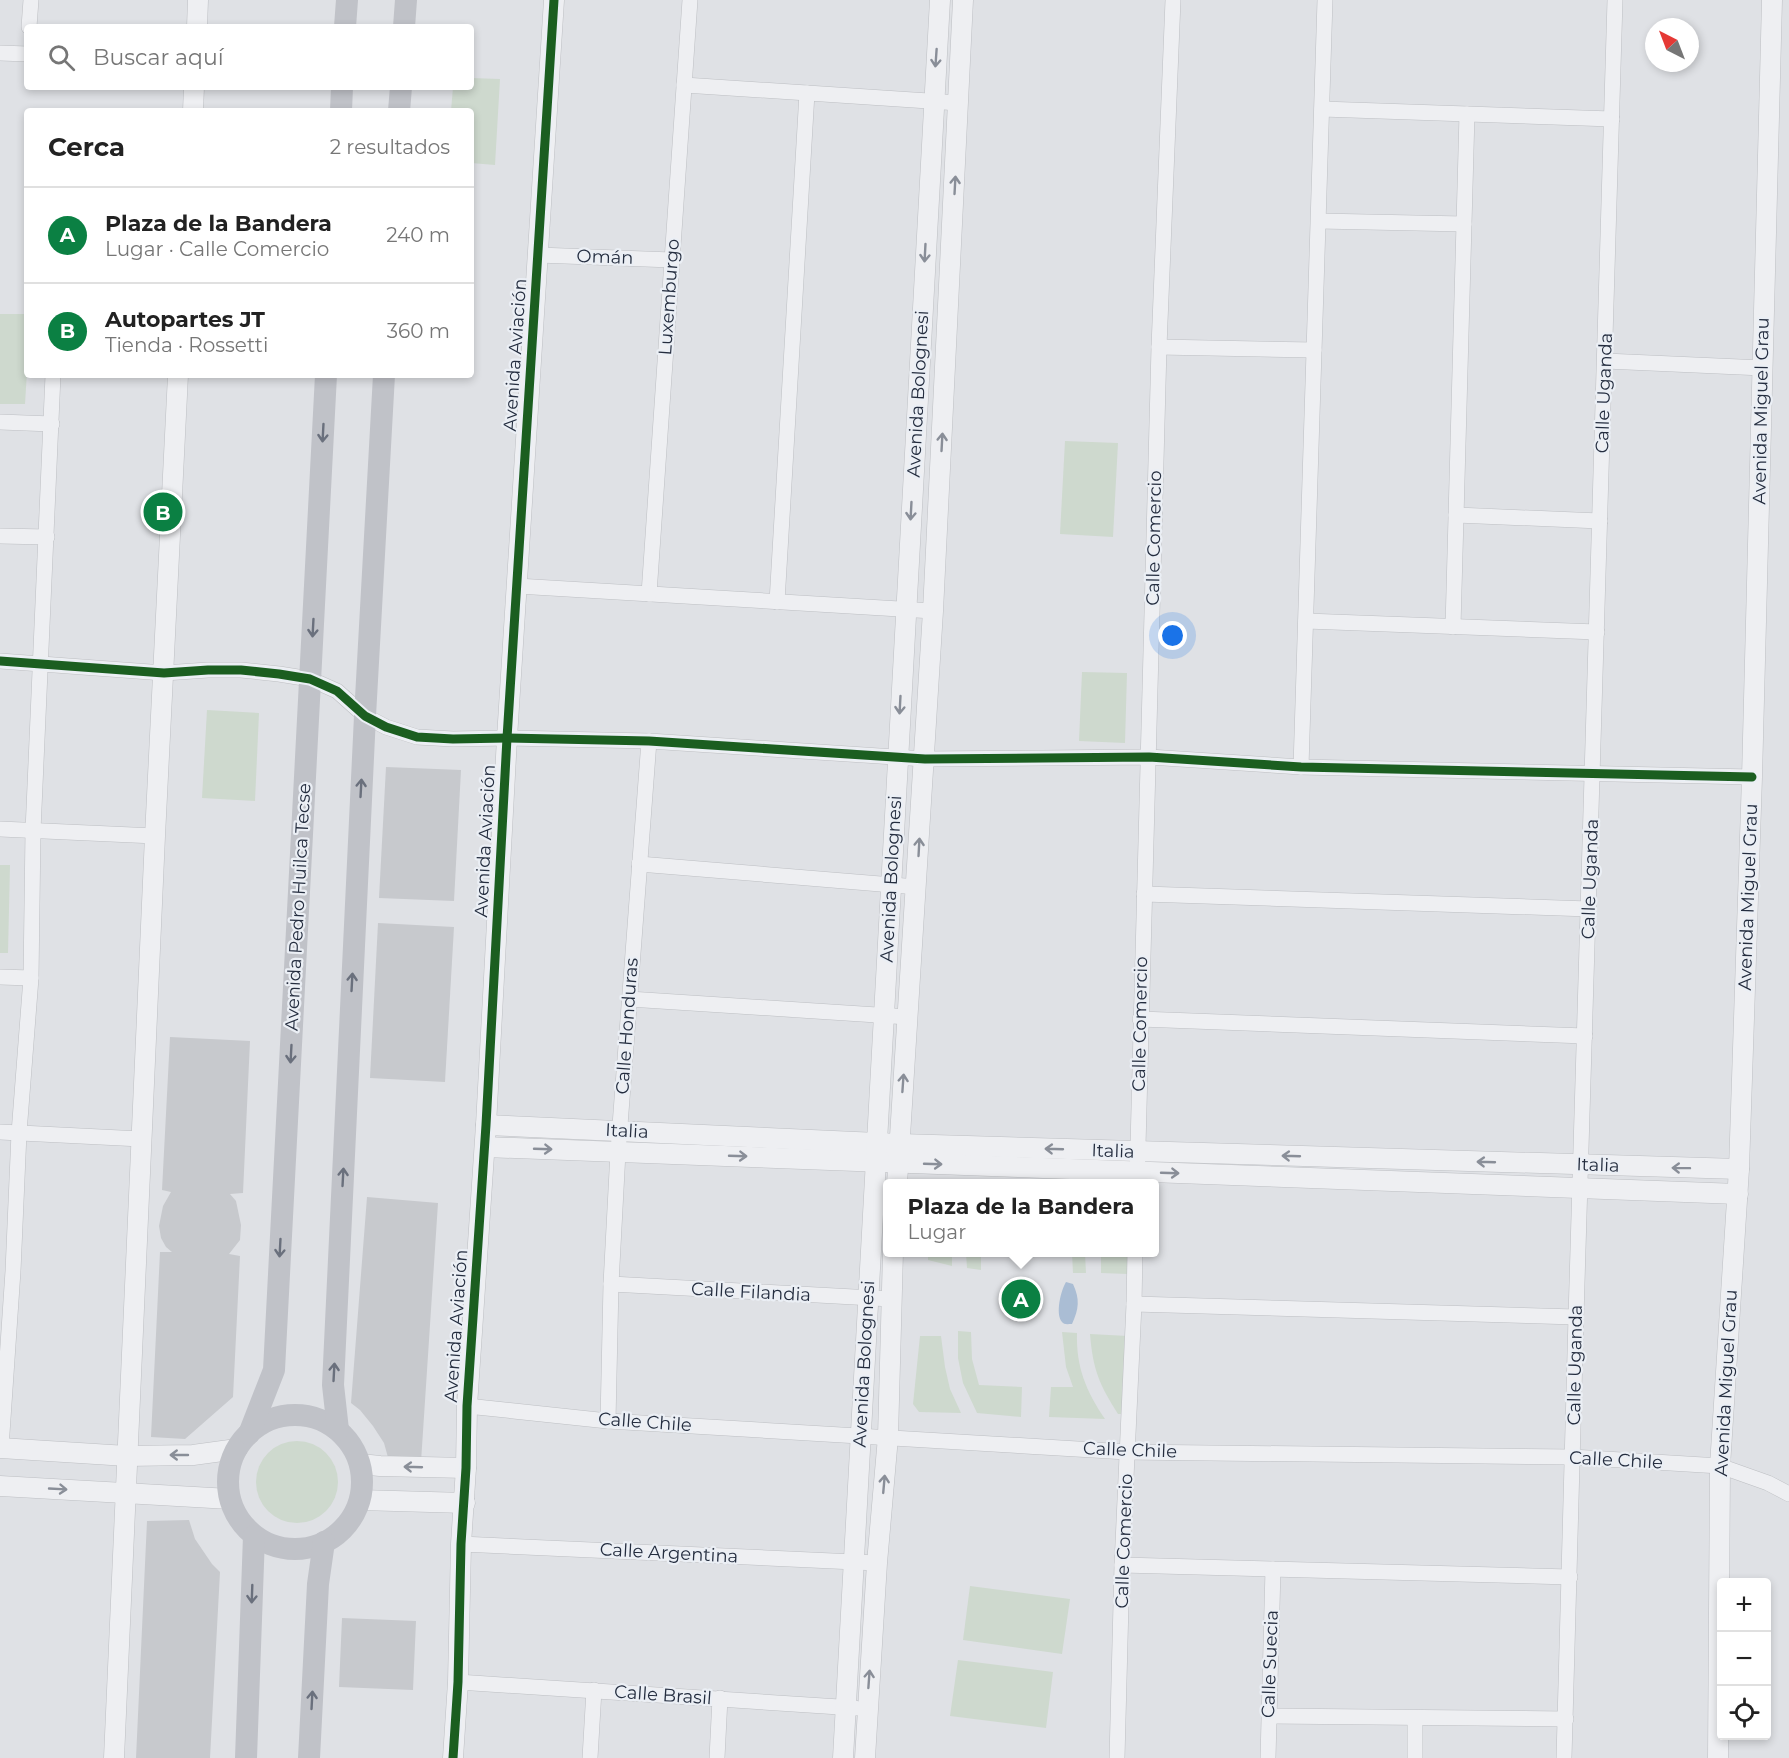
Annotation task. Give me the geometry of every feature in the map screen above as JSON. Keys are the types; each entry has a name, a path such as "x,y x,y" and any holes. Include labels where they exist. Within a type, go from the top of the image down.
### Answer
{"main road":[{"path":"345,24 347,0"},
{"path":"404,24 406,0"},
{"path":"340,108 342,90"},
{"path":"399,108 401,90"},
{"name":"Avenida Pedro Huilca Tecse","path":"243,1442 274,1370 326,378"},
{"path":"338,1430 333,1385 384,378"},
{"path":"302,1416 321,1420 338,1430 347,1440 360,1464 362,1482 360,1500 352,1517 340,1532 324,1542 307,1548 288,1549 270,1545 254,1536 236,1514 230,1499 228,1482 230,1466 243,1442 264,1424 282,1417 302,1416"},
{"path":"246,1758 254,1536"},
{"path":"309,1758 318,1584 324,1542"}],"street":[{"path":"29,24 31,0"},
{"path":"197,24 198,0"},
{"name":"Avenida Aviación","path":"453,1758 458,1682 467,1406 485,1147 507,738 554,0"},
{"name":"Luxemburgo","path":"649,594 690,0"},
{"name":"Avenida Bolognesi","path":"843,1758 940,0"},
{"name":"Avenida Bolognesi","path":"897,1179 925,759 963,0"},
{"name":"Calle Comercio","path":"1137,1177 1159,347 1173,0"},
{"path":"1301,767 1325,0"},
{"name":"Calle Uganda","path":"1564,1758 1615,0"},
{"name":"Avenida Miguel Grau","path":"1718,1758 1720,1466 1739,1169 1752,777 1772,0"},
{"path":"0,53 24,54"},
{"path":"684,85 959,103"},
{"path":"193,108 194,90"},
{"path":"777,602 807,93"},
{"path":"1322,109 1612,119"},
{"path":"1453,627 1467,114"},
{"path":"1319,221 1464,224"},
{"name":"Omán","path":"538,255 672,260"},
{"path":"1159,347 1314,350"},
{"path":"1605,361 1763,368"},
{"path":"54,378 33,831 31,978 20,1133 6,1271 1,1448 127,1456 193,1455 243,1442"},
{"path":"114,1758 178,378"},
{"path":"0,422 52,424"},
{"path":"1456,515 1600,521"},
{"path":"0,536 47,537"},
{"path":"517,586 933,611"},
{"path":"1306,621 1597,632"},
{"path":"0,661 164,673 241,670 310,679 337,691 365,716 386,727 417,737 453,740 507,738 648,741 925,759 1149,757 1301,767 1752,777"},
{"name":"Calle Honduras","path":"608,1420 611,1284 618,1152 648,741"},
{"path":"0,829 155,836"},
{"path":"639,864 917,887"},
{"path":"1144,894 1589,909"},
{"path":"0,977 31,978"},
{"path":"629,999 908,1017"},
{"path":"1140,1019 1585,1036"},
{"name":"Italia","path":"486,1125 620,1131 899,1153 1137,1151 1739,1169"},
{"path":"0,1132 141,1139"},
{"path":"485,1147 618,1152 876,1152"},
{"path":"899,1153 1137,1177 1738,1194"},
{"name":"Avenida Bolognesi","path":"865,1758 877,1563 888,1437 893,1257"},
{"name":"Calle Comercio","path":"1118,1758 1122,1565 1135,1257"},
{"name":"Calle Filandia","path":"611,1284 891,1299"},
{"path":"1134,1304 1576,1317"},
{"name":"Calle Chile","path":"467,1406 608,1420 1127,1452 1572,1457 1720,1466 1768,1483 1789,1494"},
{"path":"360,1464 466,1468"},
{"path":"0,1486 230,1499"},
{"path":"360,1500 465,1503"},
{"name":"Calle Argentina","path":"461,1544 877,1563"},
{"path":"1122,1565 1570,1577"},
{"name":"Calle Suecia","path":"1268,1758 1273,1569"},
{"name":"Calle Brasil","path":"458,1682 867,1709"},
{"path":"590,1758 594,1690"},
{"path":"717,1758 720,1698"},
{"path":"1269,1716 1566,1719"},
{"path":"1415,1718 1415,1758"}],"shaded area":[{"path":"474,78 500,79 495,165 474,163 474,108 451,108 453,90 474,90"},
{"path":"0,314 24,314 24,378 27,378 25,404 0,404"},
{"path":"1065,441 1118,443 1113,537 1060,534"},
{"path":"1082,672 1127,673 1125,743 1079,741"},
{"path":"207,710 259,713 255,801 202,798"},
{"path":"0,865 10,865 8,953 0,953"},
{"path":"928,1257 952,1257 952,1266 928,1260"},
{"path":"966,1257 981,1257 981,1270 967,1268"},
{"path":"1072,1257 1085,1257 1086,1273 1073,1273"},
{"path":"1101,1257 1128,1257 1128,1274 1101,1273"},
{"path":"958,1331 971,1332 972,1359 979,1385 1022,1387 1021,1417 977,1413 963,1383 958,1358"},
{"path":"1062,1332 1077,1333 1080,1368 1092,1399 1105,1419 1049,1417 1051,1387 1073,1387 1066,1367"},
{"path":"1090,1334 1128,1336 1125,1414 1118,1414 1102,1385 1095,1367"},
{"path":"920,1336 941,1336 950,1389 961,1413 919,1412 913,1404"},
{"path":"297,1441 313,1444 326,1453 335,1466 338,1482 335,1498 326,1511 313,1520 297,1523 281,1520 268,1511 259,1498 256,1482 259,1466 268,1453 281,1444"},
{"path":"970,1586 1070,1599 1062,1654 963,1640"},
{"path":"958,1660 1053,1672 1046,1728 950,1716"}],"water":[{"path":"1066,1282 1073,1284 1078,1299 1072,1324 1063,1323 1059,1314 1062,1290"}],"building":[{"path":"386,767 461,770 454,901 379,898"},
{"path":"378,923 454,927 445,1082 370,1078"},
{"path":"170,1037 250,1041 243,1193 230,1194 236,1201 241,1225 240,1240 229,1254 240,1256 233,1397 185,1439 151,1437 160,1252 172,1252 161,1238 159,1226 163,1206 171,1192 162,1190"},
{"path":"367,1197 438,1203 421,1462 389,1461 384,1443 373,1426 351,1403"},
{"path":"189,1520 195,1539 220,1572 210,1758 136,1758 147,1521"},
{"path":"342,1618 416,1621 413,1690 339,1687"}],"cycle path":[{"path":"453,1758 458,1682 467,1406 554,0"},
{"path":"0,661 164,673 241,670 310,679 337,691 365,716 386,727 417,737 649,741 925,759 1149,757 1301,767 1752,777"}],"place":[{"name":"Autopartes JT","path":"163,512"},
{"name":"Plaza de la Bandera","path":"1021,1299"}]}
